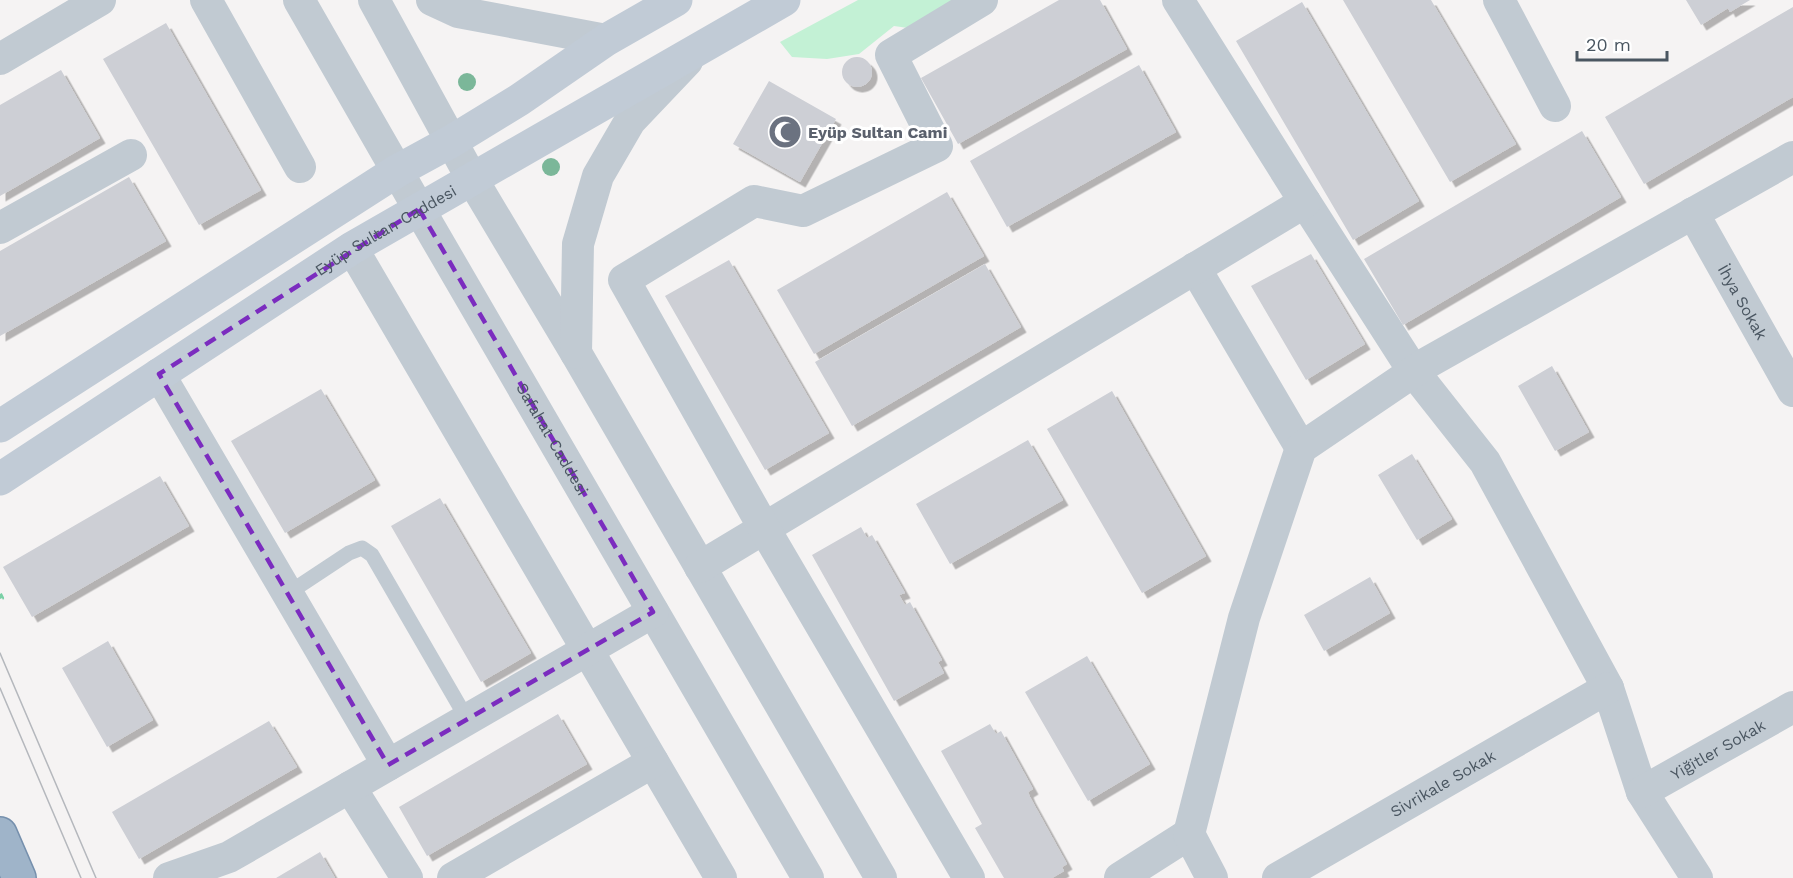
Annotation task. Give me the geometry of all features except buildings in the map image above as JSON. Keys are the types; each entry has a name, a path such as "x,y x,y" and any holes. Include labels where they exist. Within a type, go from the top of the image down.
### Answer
{"highway":[{"path":"0,834 19,878"}],"main road":[{"path":"0,426 397,171 519,100 606,40 676,0"},
{"name":"Eyüp Sultan Caddesi","path":"0,479 352,248 784,0"}],"street":[{"path":"0,59 100,0"},
{"path":"206,0 300,167"},
{"name":"Safahat Caddesi","path":"299,0 418,209 808,878"},
{"path":"374,0 472,179 576,353 881,878"},
{"path":"432,0 458,12 606,40"},
{"path":"969,878 764,528 624,280 754,201 803,212 937,146 891,54 982,0"},
{"path":"1178,0 1414,372 1485,462 1608,688 1642,792 1697,878"},
{"path":"1499,0 1555,106"},
{"path":"576,353 578,244 598,176 630,121 698,49"},
{"path":"0,228 130,155"},
{"path":"1212,878 1189,834 1244,618 1301,448 1414,372 1793,157"},
{"path":"700,567 1305,202"},
{"name":"İhya Sokak","path":"1693,213 1793,391"},
{"path":"352,248 721,878"},
{"path":"1195,268 1301,448"},
{"path":"159,374 388,765"},
{"path":"169,878 235,868 350,787 653,612"},
{"name":"Sivrikale Sokak","path":"1278,878 1608,688"},
{"name":"Yiğitler Sokak","path":"1642,792 1793,707"},
{"path":"453,878 653,762"},
{"path":"350,787 407,878"},
{"path":"1119,878 1189,834"}],"lane":[{"path":"287,594 349,553 362,548 372,555 467,720"}],"highlighted area":[{"path":"419,209 653,612 388,765 159,374"}],"green space":[{"path":"858,0 957,0 908,28 894,26 859,54 827,59 792,57 780,42"}],"tram line":[{"path":"0,653 96,878"},
{"path":"0,688 81,878"}],"place":[{"name":"Eyüp Sultan Cami","path":"785,132"}]}
